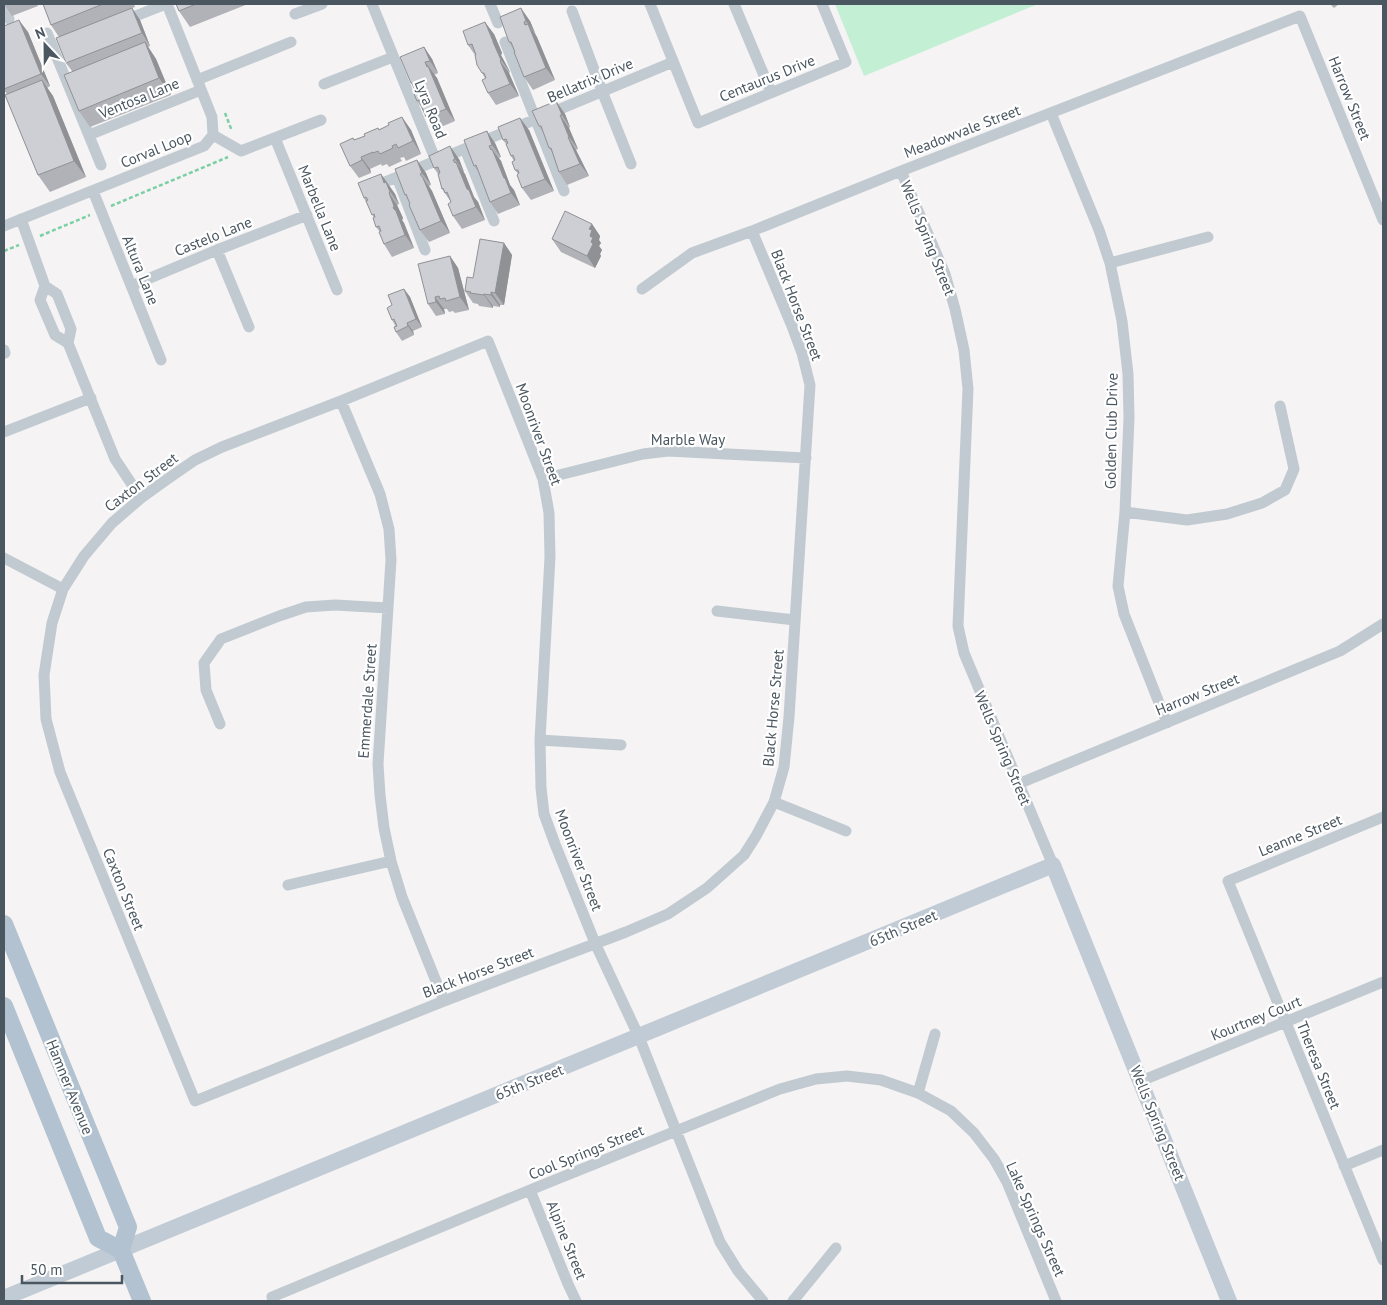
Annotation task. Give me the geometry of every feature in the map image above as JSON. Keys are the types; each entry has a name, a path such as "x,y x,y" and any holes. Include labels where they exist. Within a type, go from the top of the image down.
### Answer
{"main road":[{"name":"Hamner Avenue","path":"4,924 128,1228 121,1250 98,1238 4,1006"},
{"path":"121,1250 142,1301"}],"street":[{"path":"114,25 166,4"},
{"name":"Corval Loop","path":"4,226 204,146 213,135 212,117 166,4"},
{"path":"295,14 322,4"},
{"name":"Lyra Road","path":"372,4 394,57 416,124 436,161 373,187"},
{"path":"490,4 498,23"},
{"path":"650,4 673,62"},
{"path":"734,4 771,92"},
{"name":"Centaurus Drive","path":"673,62 698,123 846,62 822,4"},
{"path":"4,5 9,19"},
{"path":"572,10 632,164"},
{"name":"Meadowvale Street","path":"642,289 692,254 1300,16"},
{"name":"Harrow Street","path":"1300,16 1383,220"},
{"path":"48,33 58,48 101,165"},
{"name":"Ventosa Lane","path":"89,135 291,42"},
{"path":"505,42 564,191"},
{"path":"324,84 394,57"},
{"name":"Bellatrix Drive","path":"436,161 673,62"},
{"name":"Golden Club Drive","path":"1051,113 1099,230 1110,263 1122,321 1128,374 1129,418 1125,512 1118,586 1124,614 1167,723"},
{"path":"213,135 241,151 321,120"},
{"name":"Marbella Lane","path":"275,138 337,290"},
{"path":"465,149 494,221"},
{"name":"Wells Spring Street","path":"901,171 945,274 964,350 968,389 958,626 964,653 1053,865 1230,1301"},
{"path":"396,178 425,250"},
{"name":"Altura Lane","path":"93,191 161,360"},
{"name":"Castelo Lane","path":"131,286 306,215"},
{"path":"21,219 44,286 40,300 55,335 68,343"},
{"name":"Black Horse Street","path":"195,1101 668,914 707,888 744,855 774,802 784,768 789,717 810,385 802,353 792,326 752,231"},
{"path":"1110,263 1208,237"},
{"path":"217,250 249,327"},
{"path":"44,286 57,294 71,329 68,343 115,458 142,498"},
{"path":"47,316 63,308"},
{"name":"Caxton Street","path":"195,1101 60,772 46,718 44,675 52,623 63,589 84,556 112,523 142,498 196,460 222,447 488,341"},
{"name":"Moonriver Street","path":"488,341 543,479 548,513 550,557 540,740 541,788 544,814 596,943 639,1037 720,1242 738,1271 763,1301"},
{"path":"4,432 91,398"},
{"name":"Emmerdale Street","path":"341,401 380,494 389,528 391,560 378,764 384,828 390,861 402,897 444,1001"},
{"path":"1125,512 1187,520 1227,514 1262,503 1285,490 1294,469 1280,406"},
{"name":"Marble Way","path":"543,479 643,454 668,451 806,458"},
{"path":"4,558 63,589"},
{"path":"220,724 206,690 204,663 221,639 306,607 335,605 388,608"},
{"path":"717,610 795,620"},
{"name":"Harrow Street","path":"1018,784 1340,651 1383,624"},
{"path":"540,740 621,745"},
{"path":"774,802 846,831"},
{"name":"Leanne Street","path":"1228,881 1383,817"},
{"path":"288,885 390,861"},
{"name":"65th Street","path":"4,1298 1053,865"},
{"name":"Theresa Street","path":"1228,881 1383,1260"},
{"name":"Kourtney Court","path":"1141,1081 1383,982"},
{"path":"918,1093 935,1034"},
{"name":"Cool Springs Street","path":"272,1299 530,1190 780,1089 816,1079 847,1076 881,1080 918,1093"},
{"name":"Lake Springs Street","path":"918,1093 951,1111 974,1133 994,1159 1007,1182 1056,1301"},
{"path":"1344,1166 1383,1150"},
{"name":"Alpine Street","path":"530,1190 576,1301"},
{"path":"793,1301 836,1248"}],"green space":[{"path":"835,4 1038,4 864,76"}],"building":[{"path":"43,4 103,4 51,25"},
{"path":"176,4 196,4 179,11"},
{"path":"132,8 142,33 66,63 56,38"},
{"path":"521,8 526,21 524,22 525,25 528,24 546,68 524,77 500,17"},
{"path":"19,20 41,74 4,89 4,26"},
{"path":"485,22 510,84 488,93 482,80 486,78 484,73 482,73 477,65 472,44 468,45 463,31"},
{"path":"145,42 159,78 79,111 64,75"},
{"path":"424,47 430,61 425,62 446,109 426,117 419,100 417,101 414,94 416,93 400,57"},
{"path":"42,80 74,161 38,175 5,95"},
{"path":"556,101 568,137 580,164 559,172 551,148 549,148 541,126 539,126 532,111"},
{"path":"402,117 413,141 398,148 396,144 392,146 393,148 380,154 378,151 373,152 361,157 362,160 350,166 340,144 353,138 354,140 365,136 364,134 378,128 379,130 389,125 388,123"},
{"path":"520,118 545,179 522,188 517,175 519,173 518,170 515,170 512,162 515,160 513,155 511,156 506,144 508,143 506,139 503,140 498,127"},
{"path":"487,131 492,145 489,146 511,193 490,202 464,140"},
{"path":"450,146 455,159 453,160 456,162 476,207 453,216 448,204 451,202 447,192 445,193 442,189 438,167 434,168 429,156"},
{"path":"417,160 422,173 420,174 441,221 420,230 395,169"},
{"path":"381,174 390,192 393,208 396,211 405,235 384,244 379,232 381,231 379,226 376,227 373,218 375,217 374,214 372,215 366,201 368,200 366,197 364,198 358,183"},
{"path":"565,211 592,224 589,229 592,230 590,236 593,238 591,242 593,244 587,256 552,239"},
{"path":"480,239 504,243 495,293 491,292 491,295 465,291 467,277 473,278"},
{"path":"450,256 460,297 446,301 445,298 440,299 439,296 435,297 436,302 428,304 418,264"},
{"path":"404,289 416,319 407,323 408,326 396,332 394,327 397,326 387,308 392,305 388,295"}]}
